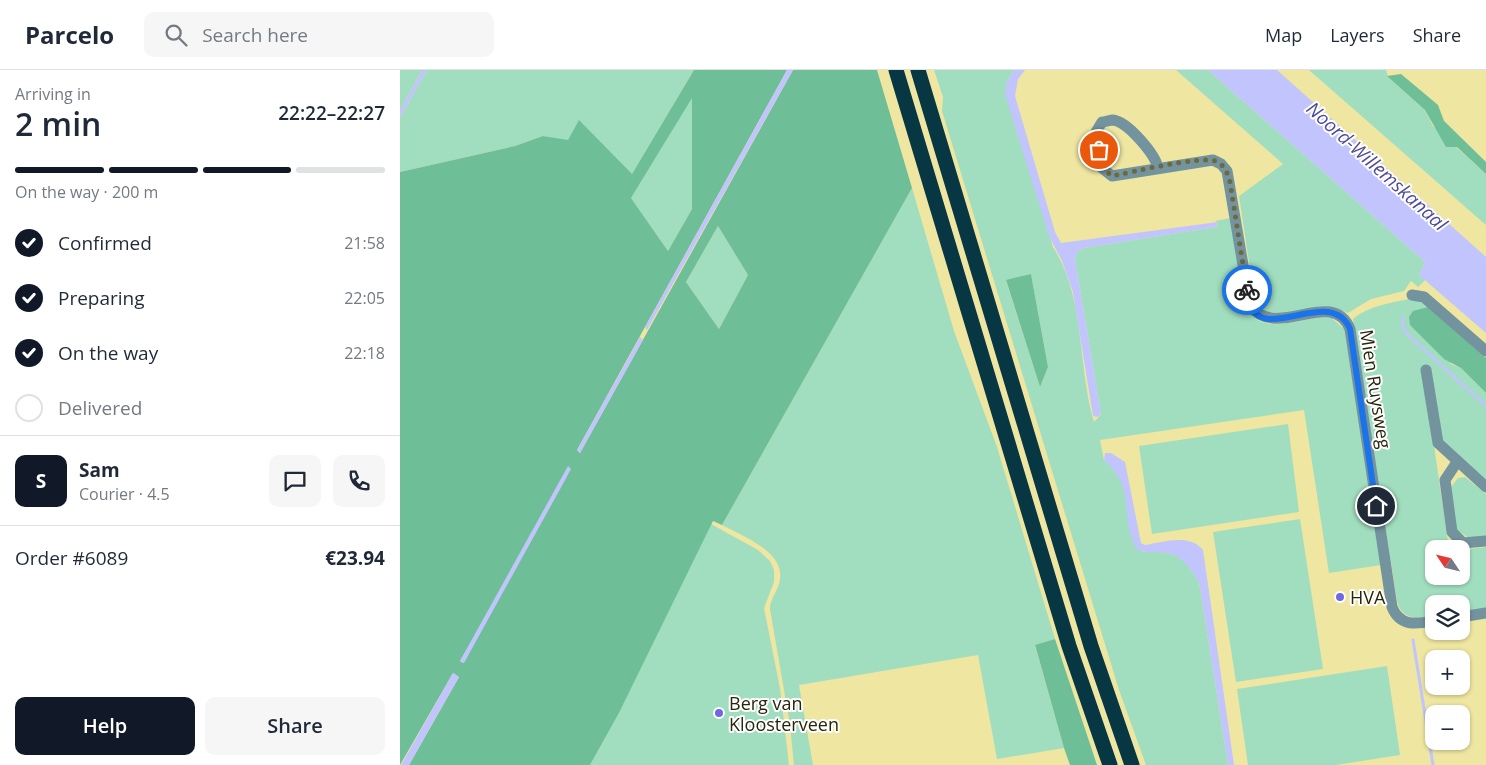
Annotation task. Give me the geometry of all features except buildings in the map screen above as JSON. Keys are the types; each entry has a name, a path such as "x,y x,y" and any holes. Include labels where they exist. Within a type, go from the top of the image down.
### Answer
{"highway":[{"path":"896,70 1069,646 1110,765"},
{"path":"918,70 1091,646 1132,765"}],"street":[{"name":"Mien Ruysweg","path":"1158,168 1156,158 1124,126 1114,120 1102,122 1096,132 1102,168 1112,176 1213,160 1227,170 1250,306 1255,313 1273,320 1328,311 1340,314 1346,321 1350,329 1392,607 1397,617 1410,624 1425,622"},
{"path":"1412,295 1424,297 1486,351"},
{"path":"1426,370 1438,443 1486,487"},
{"path":"1458,462 1444,480 1452,532 1463,543 1486,541"},
{"path":"1470,616 1486,613"}],"green space":[{"path":"400,70 422,70 400,111"},
{"path":"427,70 694,70 632,174 568,141 543,136 515,146 400,172 400,118"},
{"path":"694,70 787,70 577,450 580,453 793,70 877,70 912,188 722,525 713,521 619,713 590,765 409,765 459,677 453,673 400,765 400,172 515,146 543,136 568,140 579,120 632,174","holes":["692,98 692,209 668,251 631,198","718,226 748,275 719,329 686,282","571,469 463,663 460,661"]},
{"path":"934,70 1014,70 1006,83 1053,247 1064,267 1071,288 1094,422 1101,414 1075,259 1077,252 1084,248 1216,227 1218,223 1215,221 1231,218 1243,299 1250,313 1259,320 1269,324 1332,318 1345,330 1381,565 1329,573 1304,410 1100,440 1104,460 1115,470 1124,487 1133,540 1143,552 1163,552 1177,556 1188,565 1199,582 1228,765 1146,765 1119,690 942,111 943,97","holes":["1031,274 1048,367 1040,387 1006,281"]},
{"path":"1176,70 1208,70 1425,262 1419,275 1425,280 1418,287 1411,281 1404,291 1371,299 1348,313 1336,309 1323,308 1282,312 1271,312 1261,309 1255,301 1239,196 1283,164"},
{"path":"1309,70 1386,70 1388,77 1425,110 1433,126 1486,174 1486,225"},
{"path":"1401,74 1438,105 1444,121 1486,162 1486,174 1457,147 1446,147 1425,110 1387,76"},
{"path":"692,97 692,209 668,251 631,198"},
{"path":"912,188 954,331 997,447 1055,639 1035,646 1064,748 997,759 978,655 799,685 813,765 794,765 790,725 770,609 771,601 780,579 779,569 775,560 760,546 722,525"},
{"path":"718,226 748,275 719,329 686,282"},
{"path":"1031,274 1048,367 1040,387 1006,280"},
{"path":"1409,299 1422,301 1428,307 1451,364 1461,368 1486,393 1486,481 1443,443 1423,369 1448,540 1425,540 1425,585 1470,585 1470,549 1486,547 1486,608 1470,611 1470,595 1425,595 1425,617 1411,617 1402,612 1397,601 1353,319 1365,311"},
{"path":"1428,307 1486,358 1486,393 1461,368 1444,359 1410,325 1409,317 1413,311"},
{"path":"1288,424 1299,512 1152,534 1139,446"},
{"path":"1465,477 1486,494 1486,536 1470,539 1456,529 1451,487 1458,478"},
{"path":"1300,519 1323,669 1236,682 1213,532"},
{"path":"711,524 758,550 770,561 774,570 774,582 764,608 780,688 789,765 590,765 619,713"},
{"path":"1055,639 1097,765 1070,765 1064,748 1035,645"},
{"path":"1387,666 1400,755 1336,765 1248,765 1237,689"}],"water":[{"path":"422,70 427,70 400,118 400,111"},
{"path":"787,70 793,70 647,330 645,327"},
{"path":"1014,70 1025,70 1018,79 1015,96 1055,232 1061,243 1218,222 1216,227 1084,248 1077,252 1075,259 1101,414 1097,417 1093,416 1073,292 1062,261 1049,236 1005,94 1006,83"},
{"name":"Noord-Willemskanaal","path":"1208,70 1277,70 1486,257 1486,333 1419,275 1425,262"},
{"path":"640,337 643,340 580,453 577,450"},
{"path":"1105,453 1111,453 1125,462 1141,543 1145,545 1184,540 1198,545 1203,550 1234,765 1228,765 1199,582 1190,568 1175,555 1161,552 1143,552 1136,548 1128,525 1121,481 1104,460"},
{"path":"568,466 571,469 464,663 460,661"},
{"path":"453,673 459,677 409,765 401,765"}],"waterway":[{"path":"1403,317 1403,329 1411,338 1486,406"},
{"path":"1413,640 1433,765"}],"way so far":[{"path":"1099,150 1102,168 1112,176 1213,160 1221,164 1227,170 1230,182 1247,290"}],"place":[{"name":"HVA","path":"1340,597"},
{"name":"Berg van Kloosterveen","path":"719,713"}],"route":[{"path":"1247,290 1250,306 1255,313 1262,317 1273,320 1328,311 1340,314 1346,321 1350,329 1376,506"}]}
